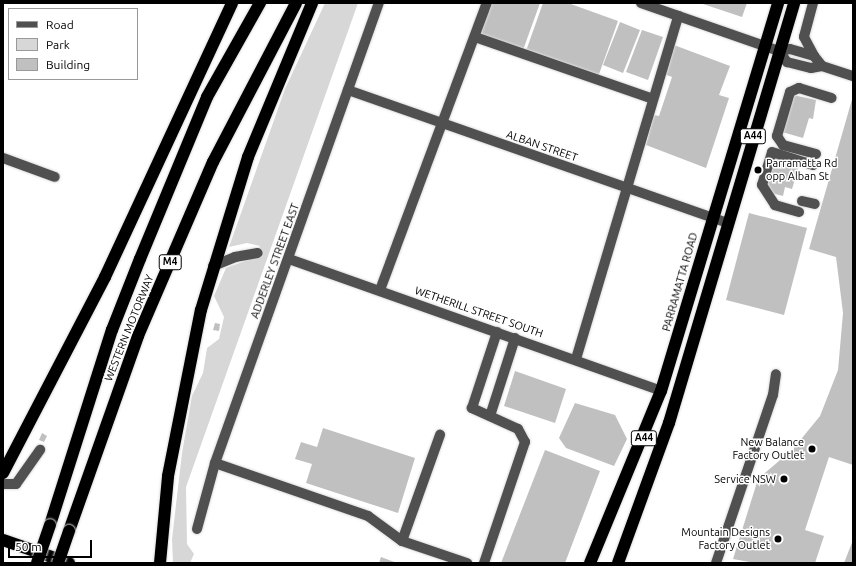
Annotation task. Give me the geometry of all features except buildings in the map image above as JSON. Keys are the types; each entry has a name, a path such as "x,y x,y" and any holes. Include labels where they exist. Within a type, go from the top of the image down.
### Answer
{"highway":[{"path":"3,473 105,277 232,3"},
{"name":"WESTERN MOTORWAY","path":"37,563 112,330 140,259 207,97 260,3"},
{"name":"WESTERN MOTORWAY","path":"58,563 144,321 213,162 296,3"},
{"path":"160,563 168,476 188,370 213,266 248,157 312,3"},
{"name":"PARRAMATTA ROAD","path":"590,563 661,391 778,3"},
{"name":"A44","path":"622,560 669,423 794,3"},
{"path":"168,563 173,485 188,370"},
{"path":"3,540 69,563"}],"street":[{"name":"ADDERLEY STREET EAST","path":"197,529 215,462 289,259 379,3"},
{"path":"380,290 445,124 487,3"},
{"path":"641,3 779,51 790,49 814,56"},
{"path":"813,3 804,37 814,56 822,66"},
{"path":"576,358 678,16"},
{"path":"476,37 653,99"},
{"path":"779,51 787,62 811,68 822,66 853,76"},
{"path":"816,154 783,145 777,136 790,92 799,88 832,98"},
{"name":"ALBAN STREET","path":"348,90 728,223"},
{"path":"799,212 775,206 762,185 772,152 813,165"},
{"path":"3,158 55,177"},
{"path":"802,200 815,204"},
{"path":"213,266 235,256 258,253"},
{"name":"WETHERILL STREET SOUTH","path":"289,259 576,358 661,391"},
{"path":"484,563 525,442 518,429 472,408 497,332"},
{"path":"490,416 515,338"},
{"path":"716,563 773,395 776,374"},
{"path":"402,541 440,435"},
{"path":"3,484 16,484 40,450"},
{"path":"215,462 368,516 402,541 467,563"}],"green space":[{"path":"325,3 358,3 186,487 187,544 194,554 190,563 173,563 172,539 182,453 192,396 203,373 207,348 219,339 224,317 214,296 226,268 256,257 260,246 247,243 229,247 285,89"}],"place":[{"name":"Parramatta Rd opp Alban St","path":"758,170"},
{"name":"New Balance Factory Outlet","path":"812,449"},
{"name":"Service NSW","path":"784,479"},
{"name":"Mountain Designs Factory Outlet","path":"778,539"}]}
